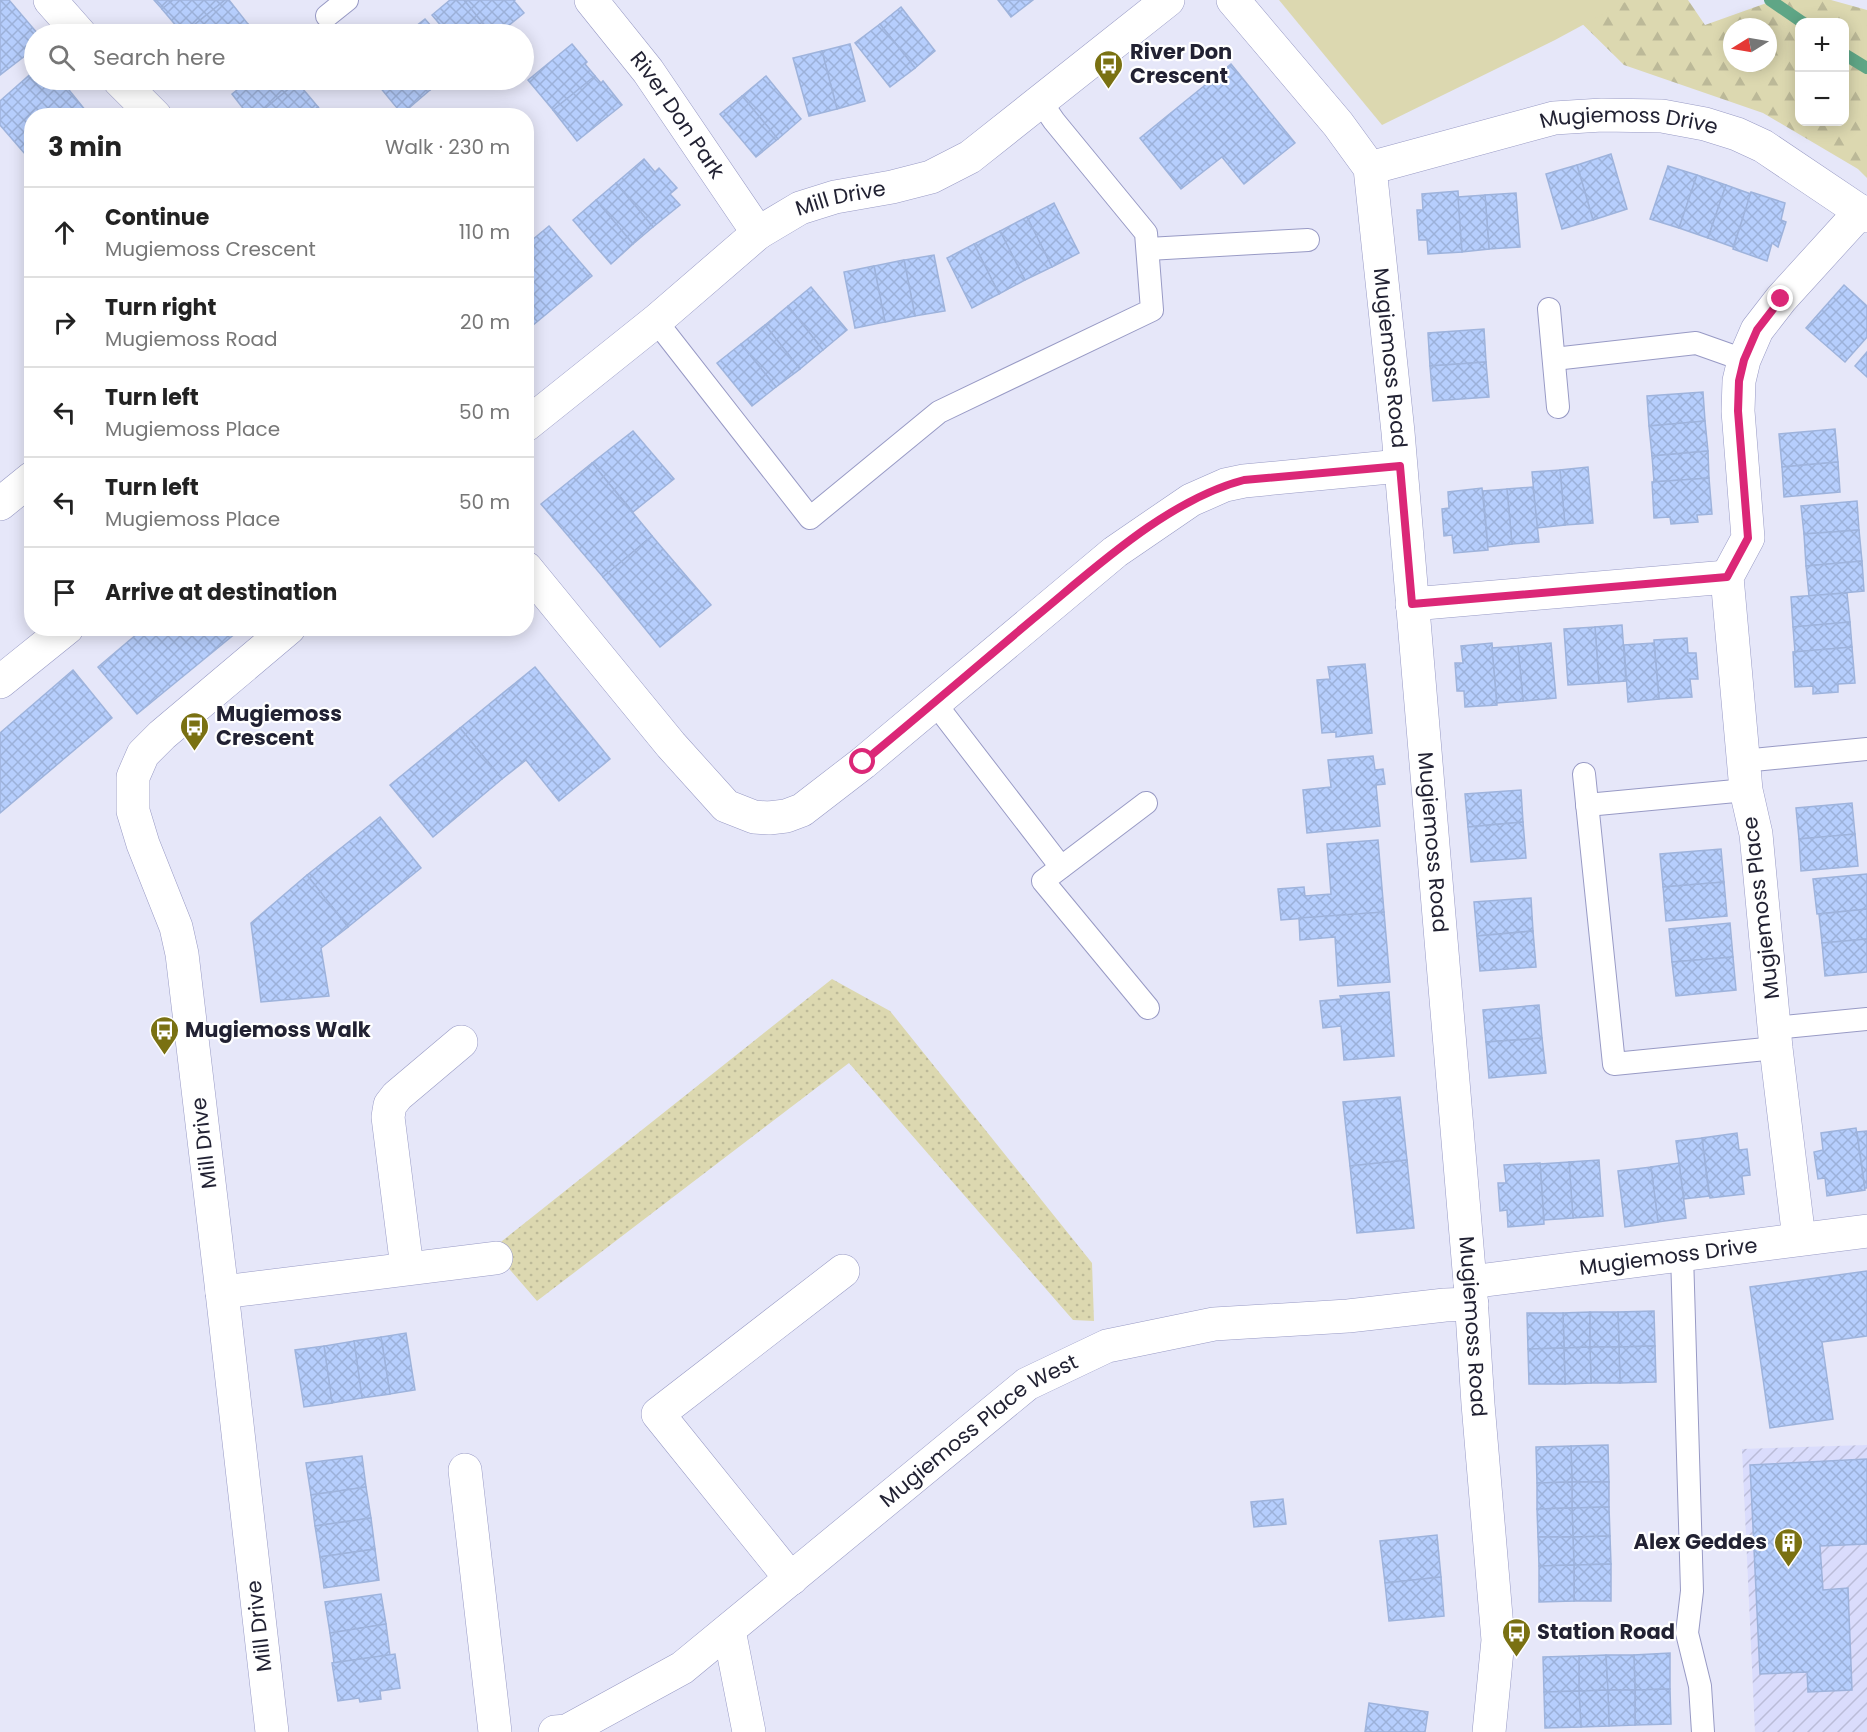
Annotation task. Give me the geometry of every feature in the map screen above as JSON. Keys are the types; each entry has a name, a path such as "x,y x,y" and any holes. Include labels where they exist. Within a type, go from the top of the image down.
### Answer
{"street":[{"path":"50,0 71,24"},
{"name":"River Don Park","path":"591,0 648,70 758,233"},
{"name":"Mill Drive","path":"534,419 656,321 758,233 800,208 835,197 892,187 931,177 970,157 1168,0"},
{"path":"1233,0 1338,124 1370,168"},
{"path":"128,90 147,108"},
{"name":"Mugiemoss Drive","path":"1370,168 1554,118 1602,115 1662,116 1716,127 1763,146 1864,214"},
{"name":"Mugiemoss Road","path":"1370,168 1400,466 1471,1293 1498,1640 1489,1732"},
{"path":"1412,604 1727,577 1748,538 1738,411 1739,381 1744,360 1757,330 1781,299 1864,214"},
{"path":"534,578 671,745 726,806 740,812 769,818 786,816 802,810 1114,552 1191,500 1225,485 1244,480 1400,466"},
{"path":"0,504 24,484"},
{"name":"Mugiemoss Place","path":"1727,577 1744,776 1756,834 1775,1038 1798,1239"},
{"path":"0,682 57,636"},
{"name":"Mill Drive","path":"272,1732 182,954 176,927 133,811 132,777 143,754 162,735 280,636"},
{"path":"407,1268 388,1117 390,1105 397,1096 461,1042"},
{"name":"Mugiemoss Drive","path":"1471,1293 1682,1254 1867,1231"},
{"path":"222,1292 496,1258"},
{"path":"791,1579 658,1414 843,1271"},
{"name":"Mugiemoss Place West","path":"555,1732 567,1731 682,1668 1027,1384 1107,1346 1214,1324 1348,1316 1445,1305 1471,1293"},
{"path":"465,1470 495,1732"},
{"path":"729,1630 749,1732"}],"lane":[{"path":"327,16 347,0"},
{"path":"656,321 810,518 939,412 1152,310 1146,233 1041,102"},
{"path":"1148,249 1308,240"},
{"path":"1549,309 1558,407"},
{"path":"1554,359 1696,344 1744,360"},
{"path":"934,702 1061,867"},
{"path":"1587,805 1744,776 1867,749"},
{"path":"1584,774 1614,1064 1775,1038 1867,1019"},
{"path":"1146,803 1043,880 1148,1008"},
{"path":"1682,1254 1692,1591 1687,1633 1700,1686 1703,1732"}],"shaded area":[{"name":"Alex Geddes","path":"1867,1445 1867,1732 1755,1732 1742,1449"}],"green space":[{"path":"1279,0 1629,0 1555,40 1382,125"},
{"path":"1558,0 1688,0 1705,25 1723,19 1723,72 1777,72 1777,18 1725,18 1775,0 1831,0 1867,10 1867,178 1858,169 1763,113 1624,65"},
{"path":"832,979 890,1011 1092,1263 1094,1321 1073,1320 849,1063 537,1301 492,1249"}],"building":[{"path":"0,0 9,0 29,24 24,24 24,57 0,75"},
{"path":"154,0 173,0 162,9"},
{"path":"173,0 225,0 195,24 175,24 162,9"},
{"path":"225,0 229,0 248,24 195,24"},
{"path":"450,0 464,0 484,24 440,24 432,15"},
{"path":"464,0 515,0 524,13 510,24 484,24"},
{"path":"998,0 1033,0 1011,17"},
{"path":"901,7 935,51 915,68 880,24"},
{"path":"425,19 429,24 419,24"},
{"path":"880,24 915,68 890,87 855,43"},
{"path":"572,44 595,76 553,110 534,87 534,75"},
{"path":"850,44 865,101 837,109 822,51"},
{"path":"822,51 837,109 809,116 793,58"},
{"path":"1231,64 1295,143 1244,184 1222,157 1181,189 1140,138"},
{"path":"595,76 601,83 603,81 622,105 577,141 553,110"},
{"path":"766,76 801,119 778,139 742,96"},
{"path":"24,80 24,90 69,90 84,108 24,108 24,153 0,125 0,101"},
{"path":"237,90 287,90 266,108 243,108 232,94"},
{"path":"287,90 304,90 318,107 317,108 266,108"},
{"path":"382,90 430,90 409,108 397,108"},
{"path":"742,96 778,139 756,157 720,114"},
{"path":"1611,154 1627,209 1593,220 1577,165"},
{"path":"644,159 655,172 659,168 677,188 670,194 680,205 653,227 616,183"},
{"path":"1577,165 1593,220 1562,229 1546,174"},
{"path":"1668,166 1697,175 1679,228 1650,219"},
{"path":"1697,175 1726,185 1708,238 1679,228"},
{"path":"616,183 653,227 633,244 596,200"},
{"path":"1726,185 1751,194 1733,247 1708,238"},
{"path":"1458,191 1462,252 1428,254 1427,240 1419,240 1417,210 1423,210 1422,194"},
{"path":"1751,192 1785,203 1781,220 1786,222 1778,247 1772,243 1767,261 1733,249"},
{"path":"1516,193 1520,247 1489,249 1485,195"},
{"path":"1485,195 1489,249 1462,252 1458,197"},
{"path":"596,200 633,244 611,264 573,220"},
{"path":"1054,203 1079,253 1052,267 1027,217"},
{"path":"1027,217 1052,267 1025,280 1000,231"},
{"path":"549,226 592,276 534,324 534,238"},
{"path":"1000,231 1025,280 999,294 974,244"},
{"path":"974,244 999,294 972,308 947,258"},
{"path":"934,255 945,311 915,316 904,260"},
{"path":"904,260 915,316 885,322 874,266"},
{"path":"874,266 885,322 855,328 844,272"},
{"path":"1844,285 1867,306 1867,337 1845,362 1806,328"},
{"path":"811,287 847,330 823,350 788,306"},
{"path":"788,306 823,350 800,369 765,325"},
{"path":"765,325 800,369 776,387 741,344"},
{"path":"1484,329 1486,362 1430,366 1428,333"},
{"path":"741,344 776,387 752,406 717,363"},
{"path":"1867,352 1867,377 1855,366"},
{"path":"1486,362 1489,397 1433,401 1430,366"},
{"path":"1703,392 1705,421 1649,426 1647,396"},
{"path":"1705,421 1708,451 1652,456 1649,426"},
{"path":"1835,429 1838,462 1782,467 1779,434"},
{"path":"633,431 674,479 633,512 592,463"},
{"path":"1708,451 1709,478 1654,482 1652,456"},
{"path":"1838,462 1840,492 1784,497 1782,467"},
{"path":"592,463 652,536 603,577 541,504"},
{"path":"1588,467 1593,523 1565,525 1560,470"},
{"path":"1560,470 1565,525 1537,528 1532,472"},
{"path":"1709,478 1712,514 1697,515 1698,522 1671,524 1670,517 1654,518 1652,482"},
{"path":"1533,487 1539,542 1512,544 1507,489"},
{"path":"1482,488 1488,550 1454,553 1452,535 1444,536 1442,509 1449,508 1448,492"},
{"path":"1507,489 1512,544 1488,547 1483,491"},
{"path":"1857,501 1859,530 1804,534 1801,506"},
{"path":"1859,530 1862,561 1806,566 1804,534"},
{"path":"652,536 711,605 660,647 603,577"},
{"path":"1862,561 1864,591 1809,596 1806,566"},
{"path":"1847,593 1850,622 1793,627 1791,597"},
{"path":"1850,622 1852,647 1795,652 1793,627"},
{"path":"1622,625 1626,681 1599,683 1595,627"},
{"path":"1595,627 1599,683 1568,685 1564,629"},
{"path":"135,636 232,636 137,714 98,667"},
{"path":"1687,638 1688,653 1696,653 1698,679 1690,679 1692,697 1659,699 1654,640"},
{"path":"1492,643 1497,705 1465,707 1464,691 1457,691 1455,663 1463,663 1461,646"},
{"path":"1551,643 1556,698 1523,701 1518,646"},
{"path":"1654,643 1659,699 1628,702 1624,645"},
{"path":"1518,646 1523,701 1497,703 1492,648"},
{"path":"1852,647 1855,683 1838,684 1838,692 1813,694 1813,686 1795,687 1793,652"},
{"path":"1365,664 1372,733 1336,737 1336,732 1322,733 1317,680 1330,679 1328,667"},
{"path":"535,667 610,759 559,801 526,760 502,779 460,728"},
{"path":"73,670 112,718 0,813 0,733"},
{"path":"460,728 502,779 433,837 390,785"},
{"path":"1373,756 1375,770 1383,769 1385,784 1376,785 1380,826 1307,833 1303,790 1331,787 1328,760"},
{"path":"1521,790 1523,822 1468,827 1465,794"},
{"path":"1852,803 1855,834 1799,839 1796,808"},
{"path":"380,817 421,868 348,927 307,875"},
{"path":"1523,822 1526,858 1471,862 1468,827"},
{"path":"1855,834 1858,866 1801,871 1799,839"},
{"path":"1378,840 1384,912 1281,920 1278,889 1304,887 1305,896 1331,894 1327,844"},
{"path":"1721,849 1724,882 1663,887 1660,854"},
{"path":"1867,874 1867,909 1817,914 1813,879"},
{"path":"307,875 348,927 321,948 329,996 261,1002 251,923"},
{"path":"1724,882 1727,916 1666,921 1663,887"},
{"path":"1531,898 1533,931 1477,936 1474,902"},
{"path":"1867,909 1867,939 1822,943 1819,914"},
{"path":"1384,912 1390,982 1338,986 1335,937 1300,940 1299,918"},
{"path":"1730,923 1733,957 1672,962 1669,929"},
{"path":"1533,931 1536,967 1480,971 1477,936"},
{"path":"1867,939 1867,972 1825,976 1822,943"},
{"path":"1733,957 1736,990 1676,996 1672,962"},
{"path":"1389,992 1394,1056 1344,1060 1341,1026 1323,1028 1320,1001 1341,999 1340,996"},
{"path":"1539,1005 1542,1038 1486,1042 1483,1010"},
{"path":"1542,1038 1546,1073 1489,1078 1486,1042"},
{"path":"1400,1097 1407,1160 1350,1166 1343,1102"},
{"path":"1856,1128 1865,1190 1827,1196 1825,1178 1818,1179 1814,1152 1823,1150 1821,1133"},
{"path":"1867,1131 1867,1188 1865,1188 1857,1132"},
{"path":"1737,1133 1739,1150 1747,1149 1750,1175 1742,1176 1744,1194 1710,1198 1702,1138"},
{"path":"1702,1138 1709,1196 1684,1199 1676,1141"},
{"path":"1407,1160 1414,1228 1357,1233 1350,1166"},
{"path":"1599,1160 1603,1216 1573,1218 1569,1162"},
{"path":"1569,1162 1573,1218 1544,1220 1540,1164"},
{"path":"1540,1163 1544,1224 1508,1227 1507,1210 1500,1211 1498,1183 1506,1183 1504,1165"},
{"path":"1679,1163 1686,1218 1658,1222 1651,1167"},
{"path":"1651,1167 1658,1222 1625,1227 1618,1171"},
{"path":"1867,1271 1867,1336 1822,1342 1833,1419 1770,1428 1750,1287"},
{"path":"1654,1311 1655,1346 1619,1347 1618,1312"},
{"path":"1590,1312 1590,1347 1564,1348 1563,1313"},
{"path":"1590,1312 1618,1312 1619,1347 1590,1347"},
{"path":"1527,1313 1563,1313 1564,1348 1528,1349"},
{"path":"406,1333 415,1390 390,1394 381,1337"},
{"path":"381,1337 390,1394 362,1398 354,1341"},
{"path":"354,1341 362,1398 332,1403 324,1346"},
{"path":"324,1346 332,1403 304,1407 295,1350"},
{"path":"1655,1346 1656,1382 1620,1383 1619,1347"},
{"path":"1590,1347 1619,1347 1620,1383 1591,1383"},
{"path":"1590,1347 1591,1383 1565,1384 1564,1348"},
{"path":"1564,1348 1565,1384 1529,1384 1528,1349"},
{"path":"1608,1445 1609,1482 1572,1482 1571,1446"},
{"path":"1571,1446 1572,1482 1537,1483 1536,1447"},
{"path":"362,1456 366,1487 311,1495 306,1463"},
{"name":"Alex Geddes","path":"1867,1459 1867,1544 1820,1546 1823,1590 1848,1588 1852,1690 1808,1692 1807,1672 1760,1674 1750,1465"},
{"path":"1572,1482 1609,1482 1609,1507 1572,1508"},
{"path":"1572,1482 1572,1508 1537,1509 1537,1483"},
{"path":"366,1487 371,1518 315,1526 311,1495"},
{"path":"1283,1499 1286,1524 1254,1527 1251,1502"},
{"path":"1609,1507 1610,1536 1573,1537 1572,1508"},
{"path":"1572,1508 1573,1537 1538,1537 1537,1509"},
{"path":"371,1518 375,1549 320,1557 315,1526"},
{"path":"1437,1535 1441,1577 1385,1583 1380,1541"},
{"path":"1610,1536 1611,1564 1574,1565 1573,1537"},
{"path":"1538,1537 1573,1537 1574,1565 1539,1566"},
{"path":"375,1549 379,1580 324,1588 320,1557"},
{"path":"1611,1564 1611,1601 1574,1601 1574,1565"},
{"path":"1574,1565 1574,1601 1539,1602 1539,1566"},
{"path":"1441,1577 1444,1616 1389,1621 1385,1583"},
{"path":"381,1594 386,1624 330,1633 325,1602"},
{"path":"386,1624 390,1655 334,1663 330,1633"},
{"path":"1670,1653 1670,1689 1635,1690 1634,1655"},
{"path":"395,1654 400,1688 380,1691 381,1699 360,1702 359,1698 338,1701 332,1663"},
{"path":"1606,1655 1608,1690 1579,1691 1579,1656"},
{"path":"1606,1655 1634,1655 1635,1690 1608,1690"},
{"path":"1579,1656 1579,1691 1544,1692 1543,1657"},
{"path":"1670,1689 1671,1724 1635,1725 1635,1690"},
{"path":"1608,1690 1635,1690 1635,1725 1609,1726"},
{"path":"1608,1690 1609,1726 1581,1727 1579,1691"},
{"path":"1579,1691 1581,1727 1545,1728 1544,1692"},
{"path":"1369,1703 1428,1712 1425,1732 1365,1732"}],"waterway":[{"path":"1770,0 1796,18"},
{"path":"1849,57 1867,68"}],"place":[{"name":"River Don Crescent","path":"1109,90"},
{"name":"Mugiemoss Crescent","path":"195,752"},
{"name":"Mugiemoss Walk","path":"164,1056"},
{"name":"Alex Geddes","path":"1788,1568"},
{"name":"Station Road","path":"1516,1658"}],"route":[{"path":"863,762 1114,552 1191,500 1225,485 1244,480 1400,466 1412,604 1727,577 1748,538 1738,411 1739,381 1744,360 1757,330 1781,299"}]}
